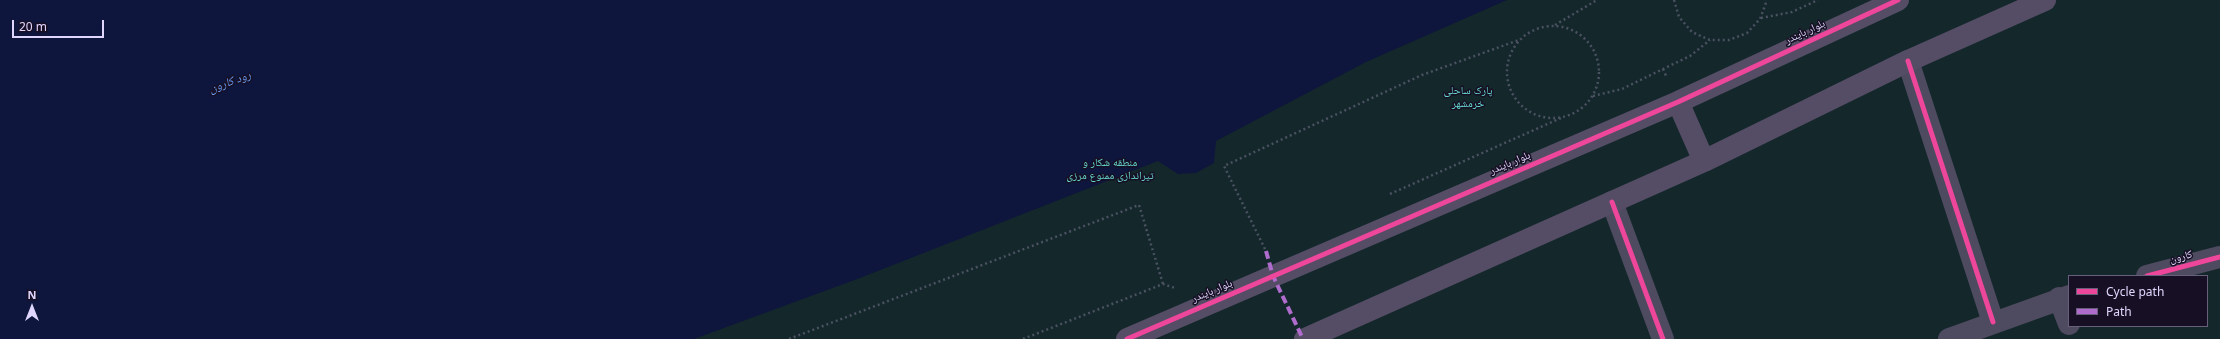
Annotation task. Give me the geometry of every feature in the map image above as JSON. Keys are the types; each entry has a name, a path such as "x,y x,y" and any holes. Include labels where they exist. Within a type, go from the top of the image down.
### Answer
{"street":[{"name":"بلوار بایندر","path":"1127,339 1678,102 1898,0"},
{"path":"1305,339 1704,161 1908,61 2045,0"},
{"path":"1908,61 1993,322"},
{"path":"1678,102 1704,161"},
{"path":"1612,202 1663,339"},
{"name":"کارون","path":"2151,275 2220,257"},
{"path":"1949,339 2064,297 2068,319"},
{"path":"2070,327 2075,339"}],"path":[{"path":"1554,26 1597,0"},
{"path":"1674,0 1679,17 1692,32 1710,40 1729,40 1747,33 1760,18 1767,0"},
{"path":"1760,18 1792,12 1818,0"},
{"path":"1259,254 1266,251 1224,166 1422,75 1519,40 1535,29 1554,26 1573,30 1588,41 1598,59 1599,78 1593,96 1580,110 1389,194"},
{"path":"1519,40 1509,57 1506,76 1512,94 1524,109 1542,117 1561,118"},
{"path":"1593,96 1622,89 1690,56 1710,40"},
{"path":"789,339 1139,206 1163,284"},
{"path":"1023,339 1163,284 1176,289"}],"green space":[{"name":"منطقه شکار و تیراندازی ممنوع مرزی","path":"0,0 2220,0 2220,339 0,339"}],"water":[{"name":"رود کارون","path":"0,0 1507,0 1366,62 1216,141 1214,163 1196,173 1178,174 1158,161 860,278 694,339 0,339"}],"marked path":[{"path":"1266,251 1273,276 1303,339"}],"cycle path":[{"path":"1127,339 1678,102 1898,0"},
{"path":"1908,61 1993,322"},
{"path":"1612,202 1663,339"},
{"path":"2151,275 2220,257"}],"park label":[{"name":"پارک ساحلی خرمشهر","path":"1468,97"}]}
